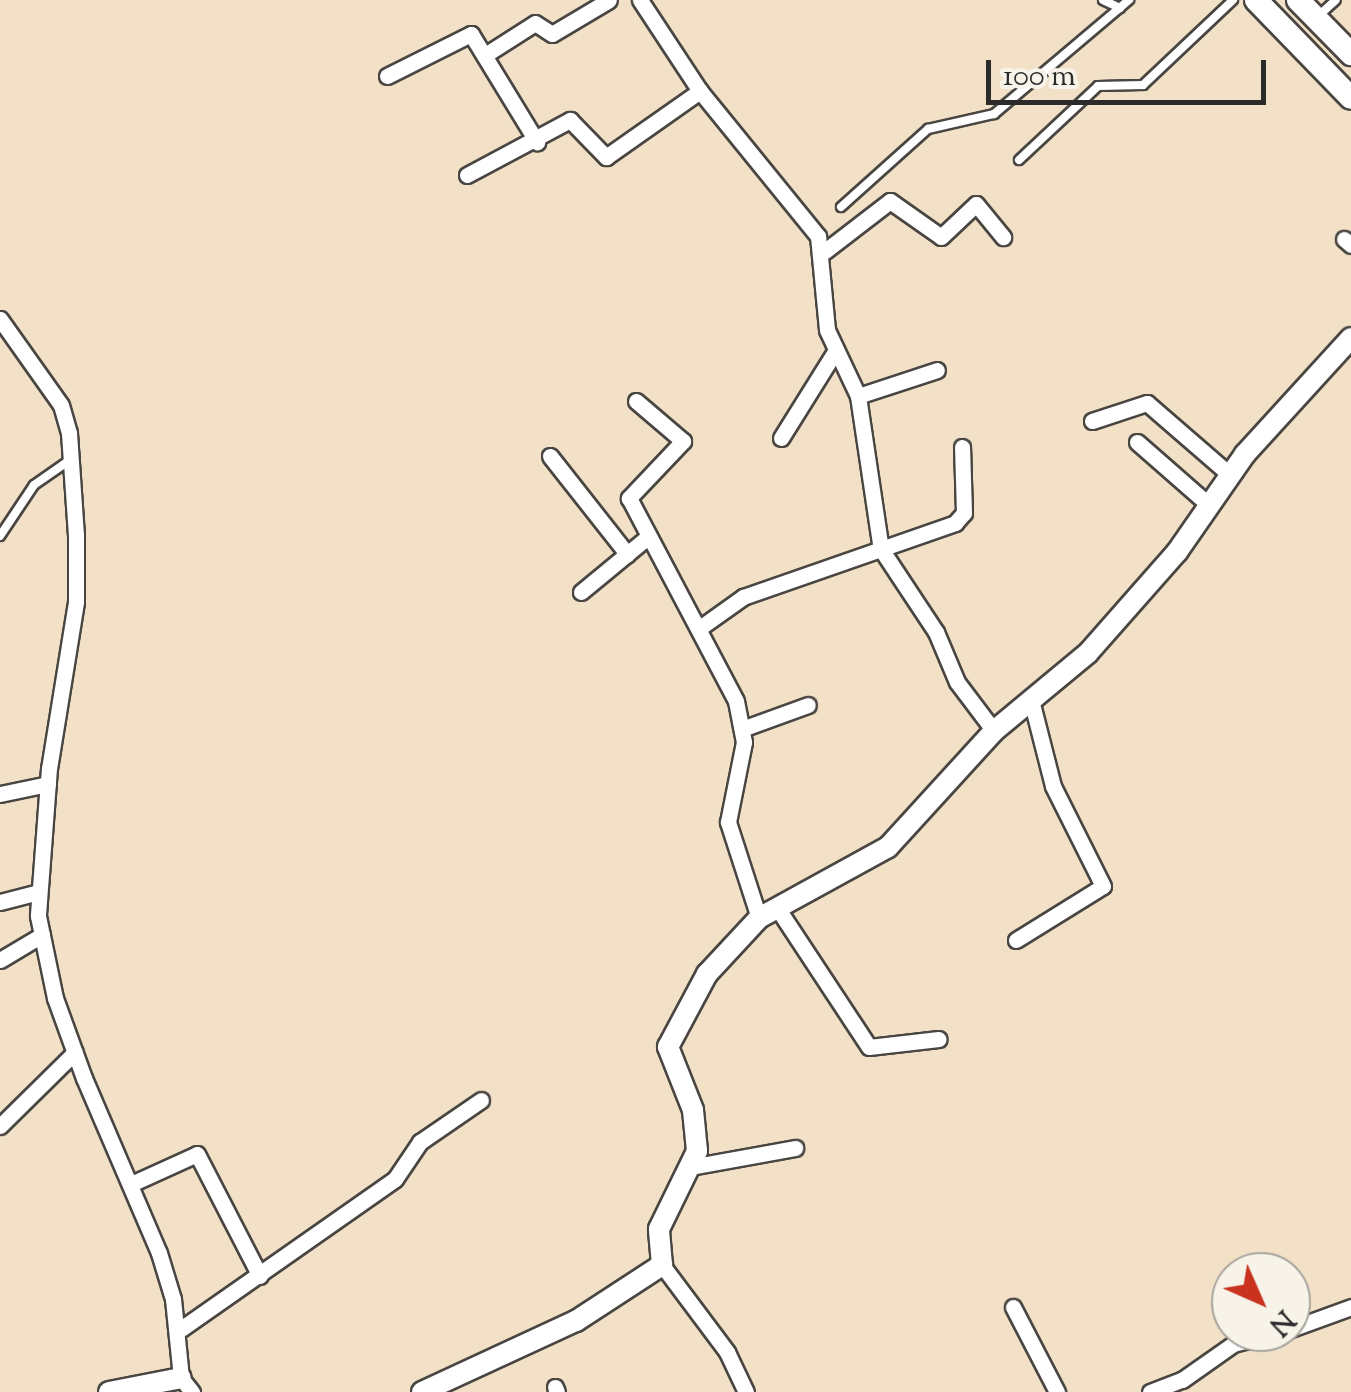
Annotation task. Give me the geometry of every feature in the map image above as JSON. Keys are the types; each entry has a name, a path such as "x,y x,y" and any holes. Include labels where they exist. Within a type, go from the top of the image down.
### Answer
{"main road":[{"path":"1256,0 1351,98"},
{"path":"1298,0 1351,54"}],"street":[{"path":"485,55 538,22 555,33 609,0"},
{"path":"640,0 700,91 825,251 822,307 836,350 858,396 882,548 936,632 957,682 994,731"},
{"path":"387,76 467,34 485,55 536,142"},
{"path":"467,175 573,121 606,157 700,91"},
{"path":"825,251 890,201 941,237 976,204 1003,237"},
{"path":"0,319 61,406 70,460 76,602 48,784 39,892 42,936 74,1052 159,1253 186,1385 109,1392"},
{"path":"746,1392 727,1352 662,1265 658,1230 697,1152 693,1110 668,1047 706,974 768,913 888,847 994,731 1088,653 1230,475 1351,338"},
{"path":"781,438 836,350"},
{"path":"858,396 937,370"},
{"path":"636,401 683,441 630,495 701,627 742,729 728,822 768,913 869,1047 938,1039"},
{"path":"1092,421 1147,403 1230,475"},
{"path":"1137,442 1209,505"},
{"path":"701,627 743,597 961,518 962,448"},
{"path":"550,456 628,554"},
{"path":"581,592 650,536"},
{"path":"1016,940 1103,886 1053,786 1031,700"},
{"path":"742,729 808,705"},
{"path":"0,794 48,784"},
{"path":"0,902 39,892"},
{"path":"0,960 42,936"},
{"path":"0,1126 74,1052"},
{"path":"178,1331 394,1179 420,1142 480,1100"},
{"path":"690,1167 795,1148"},
{"path":"132,1184 197,1154 260,1276"},
{"path":"422,1392 576,1320 662,1265"},
{"path":"1013,1307 1057,1392"},
{"path":"1311,1322 1351,1307"},
{"path":"1150,1392 1182,1380 1222,1352"}],"lane":[{"path":"1103,0 1120,8"},
{"path":"841,207 928,129 994,114 1129,0"},
{"path":"1019,160 1098,86 1144,85 1233,0"},
{"path":"1316,18 1336,0"},
{"path":"0,536 34,485 70,460"}]}
